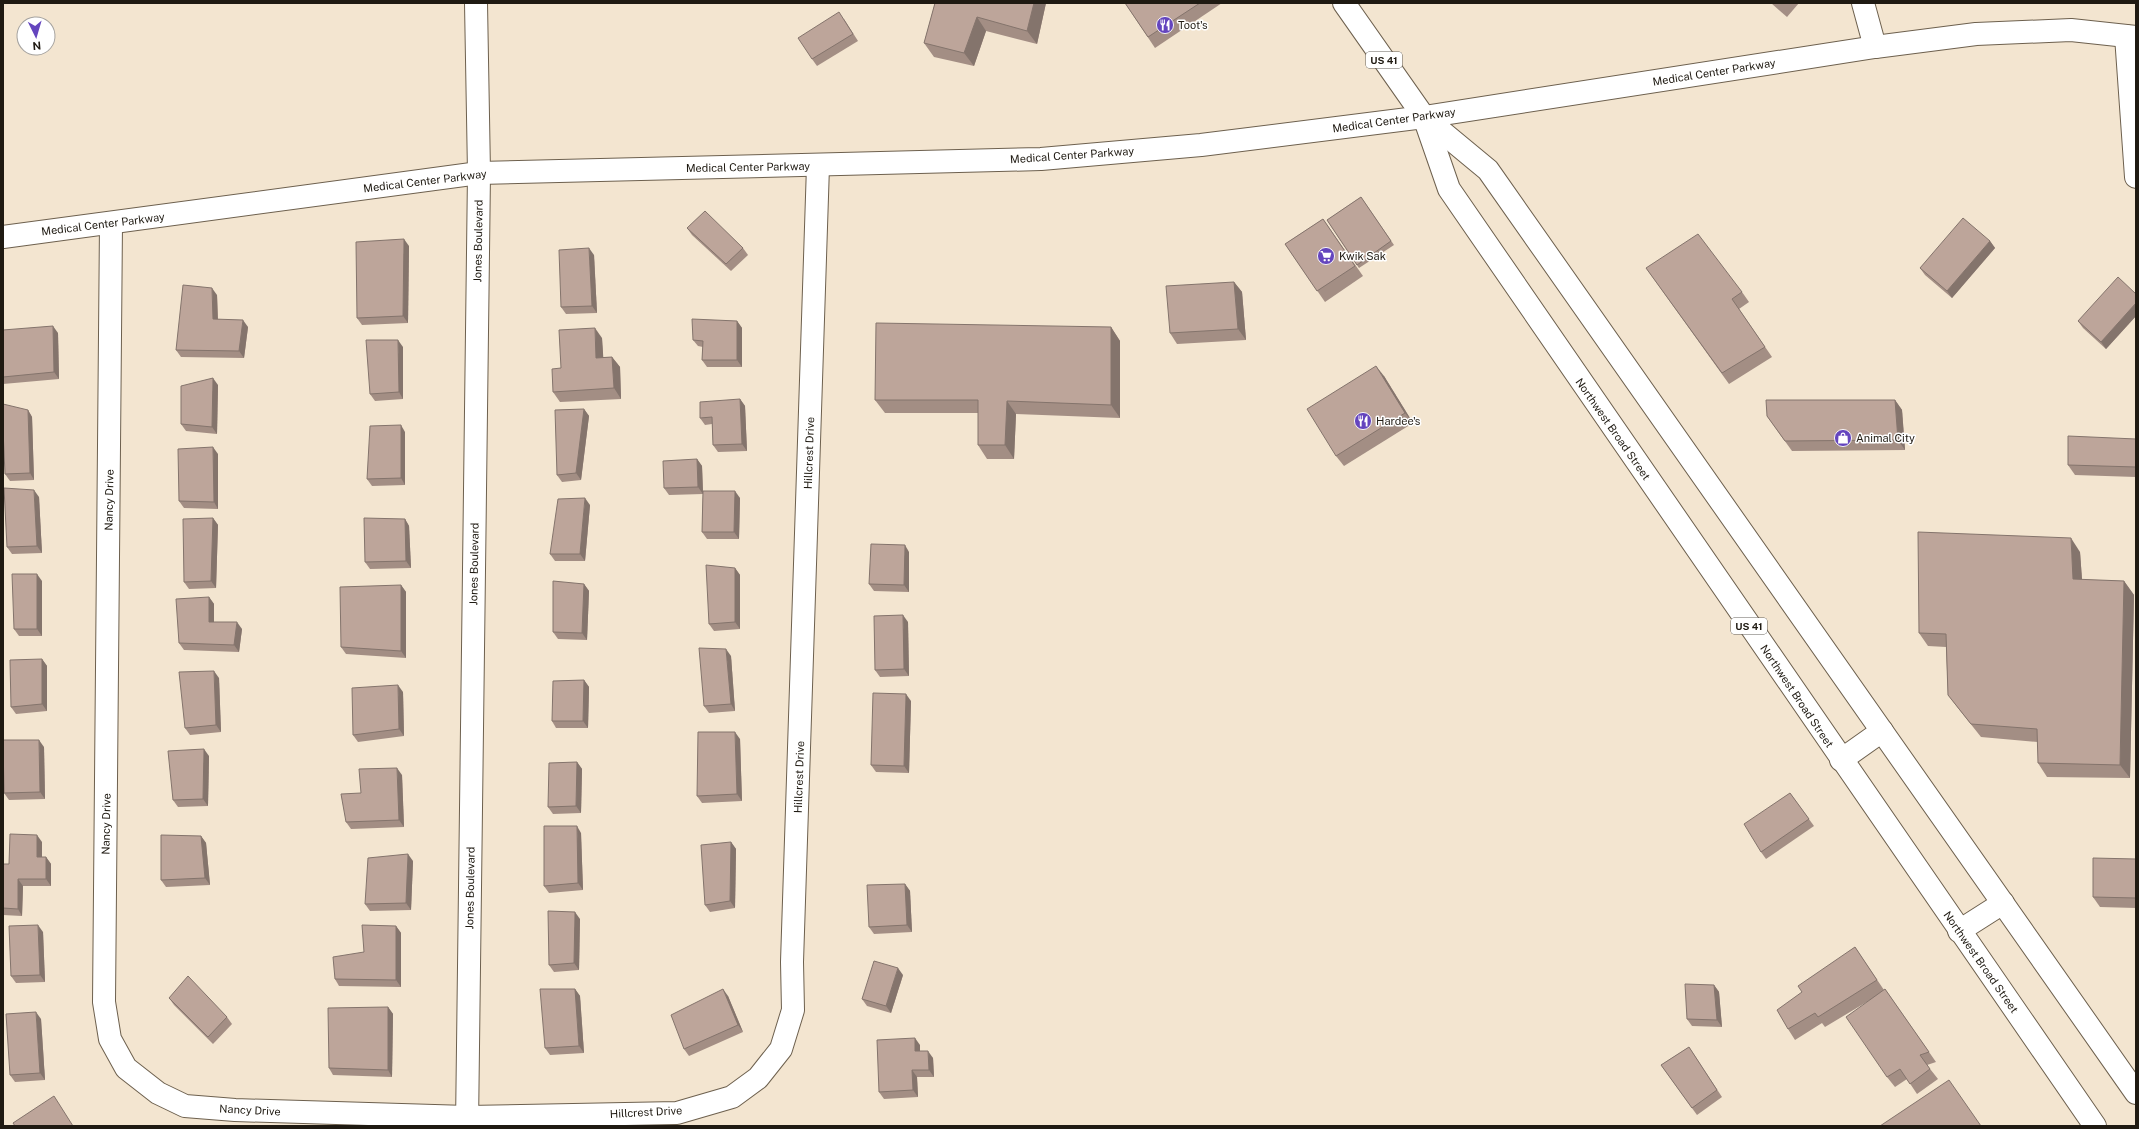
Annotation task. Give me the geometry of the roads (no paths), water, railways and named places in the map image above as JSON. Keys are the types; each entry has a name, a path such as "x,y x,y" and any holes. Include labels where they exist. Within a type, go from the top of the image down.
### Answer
{"main road":[{"name":"Jones Boulevard","path":"467,1122 479,173 476,3"},
{"name":"Northwest Broad Street","path":"1344,3 1424,116 1488,170 2136,1093"},
{"path":"1863,3 1875,48"},
{"name":"Medical Center Parkway","path":"3,237 111,224 479,173 818,166 1041,159 1201,145 1424,116 1976,34 2071,30 2131,37"},
{"path":"2131,37 2136,177"},
{"name":"Northwest Broad Street","path":"1424,116 1449,189 1841,760 2095,1126"},
{"name":"Hillcrest Drive","path":"467,1122 676,1112 732,1097 758,1078 781,1048 793,1010 793,954 818,166"},
{"name":"Nancy Drive","path":"111,224 104,1002 110,1039 126,1068 158,1093 185,1106 467,1122"},
{"path":"1841,760 1882,731"},
{"path":"1959,931 2004,903"}],"place":[{"name":"Toot's","path":"1165,25"},
{"name":"Kwik Sak","path":"1326,256"},
{"name":"Hardee's","path":"1363,421"},
{"name":"Animal City","path":"1843,438"}]}
